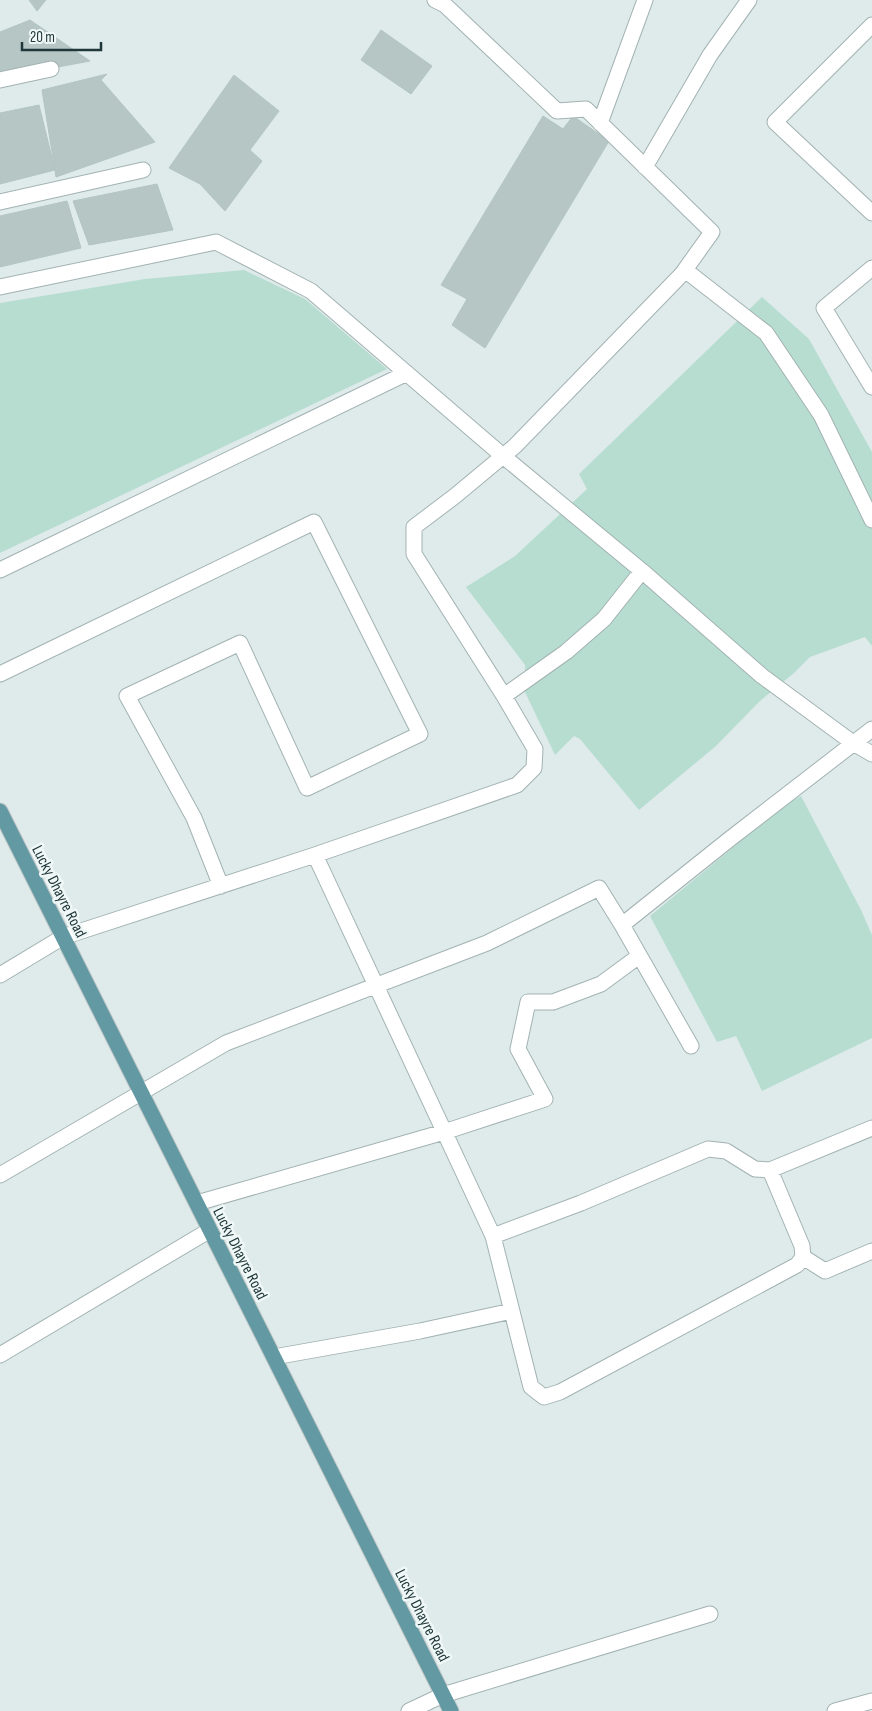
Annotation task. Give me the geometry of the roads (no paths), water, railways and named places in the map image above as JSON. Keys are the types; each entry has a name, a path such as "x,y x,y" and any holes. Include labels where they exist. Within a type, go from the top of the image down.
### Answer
{"main road":[{"name":"Lucky Dhayre Road","path":"0,811 451,1711"}],"street":[{"path":"0,975 63,937 315,855 518,785 534,768 535,749 504,696 414,554 414,527 456,496 515,446 685,270 712,232 586,109 557,111 445,5 436,0"},
{"path":"600,123 645,0"},
{"path":"645,167 710,55 748,0"},
{"path":"872,25 775,122 872,213"},
{"path":"0,80 51,69"},
{"path":"0,202 143,170"},
{"path":"0,287 216,242 311,291 503,456 642,571 762,676 853,744 872,754"},
{"path":"872,268 824,308 872,387"},
{"path":"685,270 766,333 821,415 872,520"},
{"path":"0,570 407,373"},
{"path":"0,674 314,522 420,734 307,788 240,643 127,696 194,818 221,886"},
{"path":"504,696 566,652 604,620 642,571"},
{"path":"622,925 872,729"},
{"path":"315,855 494,1236 531,1387 544,1398 560,1392 797,1265 803,1257 802,1246 770,1170"},
{"path":"0,1175 226,1043 487,943 599,888 690,1046"},
{"path":"197,1203 444,1132 545,1099 518,1049 528,1002 553,1002 602,984 639,956"},
{"path":"494,1236 581,1203 708,1149 726,1151 755,1169 770,1170 872,1128"},
{"path":"0,1355 210,1230"},
{"path":"803,1257 825,1271 872,1251"},
{"path":"274,1358 420,1331 512,1311"},
{"path":"409,1711 443,1695 710,1614"},
{"path":"835,1711 872,1701"}]}
